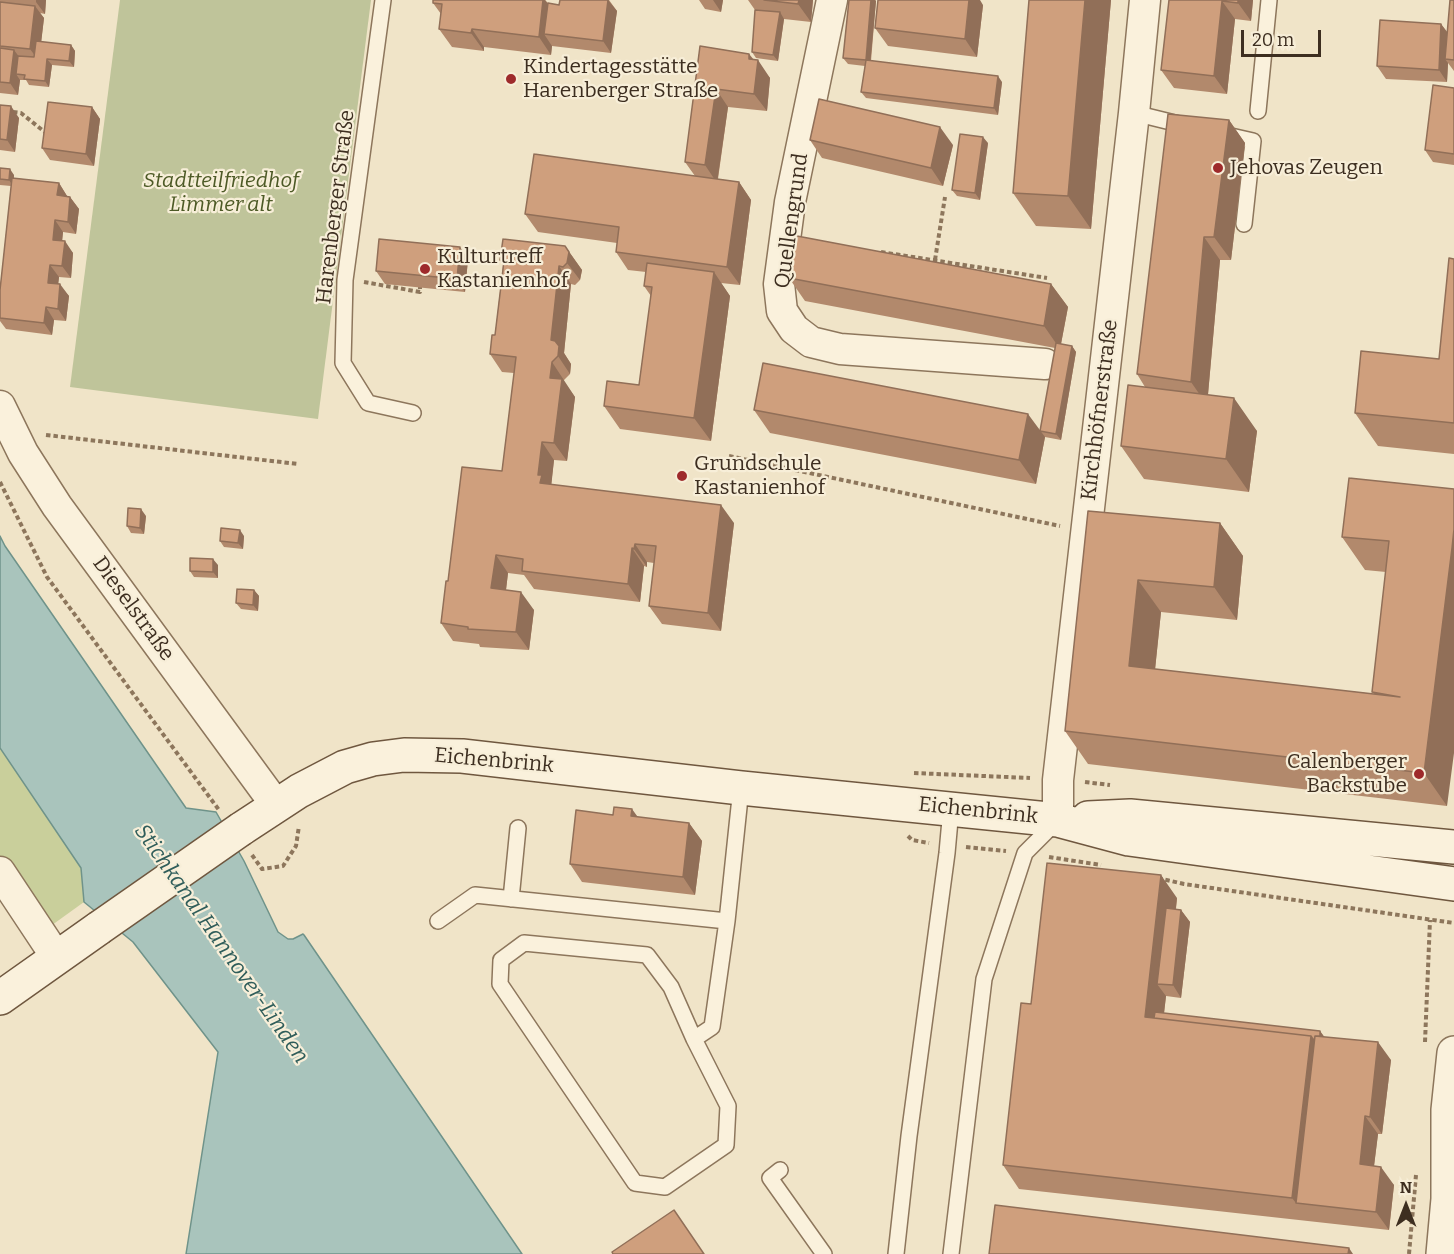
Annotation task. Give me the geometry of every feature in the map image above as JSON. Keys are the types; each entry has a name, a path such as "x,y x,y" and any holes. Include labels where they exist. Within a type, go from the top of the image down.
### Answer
{"main road":[{"name":"Eichenbrink","path":"0,998 236,830 287,798 345,767 373,759 404,755 462,756 741,788 1058,820 1129,839 1454,884"},
{"name":"Eichenbrink","path":"1058,820 1130,816 1454,847"},
{"path":"1443,1254 1451,1192 1448,1110 1454,1053"}],"street":[{"name":"Quellengrund","path":"832,0 790,202 779,284 782,311 794,329 812,342 840,349 1045,364"},
{"name":"Kirchhöfnerstraße","path":"1058,820 1058,780 1145,0"},
{"name":"Dieselstraße","path":"6,419 23,453 57,506 287,798"},
{"path":"0,872 57,958"}],"lane":[{"name":"Harenberger Straße","path":"383,0 345,280 344,363 368,403 413,413"},
{"path":"1258,111 1269,0"},
{"path":"1134,113 1253,141 1244,224"},
{"path":"694,1039 712,1027 727,921 741,788"},
{"path":"896,1254 951,808"},
{"path":"951,1254 984,979 1024,853 1058,820"},
{"path":"511,899 518,828"},
{"path":"438,921 476,895 727,921"},
{"path":"524,943 647,955 671,987 694,1039 728,1106 726,1145 664,1187 635,1183 500,984 501,960 524,943"},
{"path":"780,1170 770,1178 824,1254"}],"path":[{"path":"9,117 10,111 21,113 53,139"},
{"path":"935,260 945,197"},
{"path":"878,251 1047,278"},
{"path":"345,280 420,292 420,287"},
{"path":"6,419 298,465"},
{"path":"729,456 1062,527"},
{"path":"0,482 47,576 236,830 262,869 283,866 296,846 300,820 287,798"},
{"path":"1430,920 1454,923"}],"green space":[{"name":"Stadtteilfriedhof Limmer alt","path":"120,0 371,0 318,419 70,387"},
{"path":"0,748 81,868 84,902 41,933 0,872"}],"water":[{"name":"Stichkanal Hannover-Linden","path":"0,536 186,808 216,812 244,861 278,932 288,939 304,935 522,1254 186,1254 218,1052 133,942 84,902 81,868 0,748"}],"building":[{"path":"433,0 543,0 539,37 472,29 471,33 439,29 442,4 433,3"},
{"path":"560,0 608,0 603,41 544,34 548,3 559,5"},
{"path":"764,0 799,0 798,4"},
{"path":"849,0 871,0 866,60 843,58"},
{"path":"878,0 969,0 965,39 875,28"},
{"path":"1029,0 1085,0 1068,196 1013,193"},
{"path":"1169,0 1238,0 1238,3 1222,1 1214,76 1161,70"},
{"path":"1450,0 1454,0 1454,60 1445,59"},
{"path":"0,2 35,6 30,49 0,46"},
{"path":"755,10 780,12 773,55 752,52"},
{"path":"1380,20 1441,24 1439,70 1377,66"},
{"path":"36,41 71,45 69,61 47,59 45,81 24,79 25,75 16,74 18,56 34,57"},
{"path":"700,46 749,54 749,59 758,60 754,94 716,89 705,165 685,162"},
{"path":"0,48 14,50 10,83 0,82"},
{"path":"866,60 998,76 994,108 861,92"},
{"path":"1433,85 1454,88 1454,154 1425,150"},
{"path":"819,99 940,127 931,168 810,140"},
{"path":"48,102 92,107 86,154 42,148"},
{"path":"0,105 11,106 7,140 0,139"},
{"path":"1168,114 1229,120 1214,237 1204,237 1191,382 1137,374"},
{"path":"960,134 983,137 975,193 952,190"},
{"path":"534,154 739,182 727,267 616,252 619,227 525,214"},
{"path":"0,168 10,169 9,180 0,179"},
{"path":"12,178 59,183 57,195 70,197 68,222 55,220 53,240 65,241 62,266 50,265 49,273 48,283 60,284 58,309 46,307 44,323 0,318 0,290"},
{"path":"797,236 1051,284 1044,326 789,278"},
{"path":"379,239 460,247 457,279 376,271"},
{"path":"503,239 565,246 569,252 567,263 563,267 559,266 551,340 559,346 558,356 552,362 550,378 562,379 554,443 542,442 538,475 542,475 540,483 721,505 708,613 649,606 656,546 635,544 634,549 632,548 628,584 522,571 523,559 496,555 491,588 521,592 516,632 468,629 468,627 441,623 462,467 502,471 516,357 490,354 492,335 495,335 504,261 500,260"},
{"path":"1449,258 1454,259 1454,423 1355,413 1361,351 1439,359"},
{"path":"647,263 714,272 694,418 604,406 607,381 639,385 652,287 644,286"},
{"path":"1056,343 1072,346 1056,434 1040,431"},
{"path":"763,363 1028,414 1019,460 754,410"},
{"path":"1128,385 1234,398 1226,459 1121,446"},
{"path":"1349,478 1454,489 1452,548 1424,773 1065,731 1088,511 1220,523 1214,587 1138,580 1129,666 1400,697 1372,692 1389,541 1342,537"},
{"path":"128,508 141,509 140,528 127,526"},
{"path":"221,528 240,530 238,543 220,541"},
{"path":"190,558 213,559 213,572 190,571"},
{"path":"237,589 254,590 253,605 236,603"},
{"path":"614,807 632,809 631,816 689,823 683,877 570,864 576,810 613,815"},
{"path":"1047,863 1161,875 1145,1017 1311,1036 1292,1198 1003,1165 1021,1003 1031,1004"},
{"path":"1166,908 1181,910 1173,985 1157,984"},
{"path":"1155,1012 1320,1031 1320,1036 1315,1036 1314,1041 1311,1036 1154,1018"},
{"path":"1315,1036 1378,1042 1370,1117 1365,1116 1360,1164 1381,1167 1376,1212 1296,1203"},
{"path":"995,1205 1349,1248 1348,1254 989,1254"},
{"path":"674,1210 704,1254 613,1254 612,1252"}],"place":[{"name":"Kindertagesstätte Harenberger Straße","path":"511,79"},
{"name":"Jehovas Zeugen","path":"1218,168"},
{"name":"Kulturtreff Kastanienhof","path":"425,269"},
{"name":"Grundschule Kastanienhof","path":"682,476"},
{"name":"Calenberger Backstube","path":"1419,774"}]}
